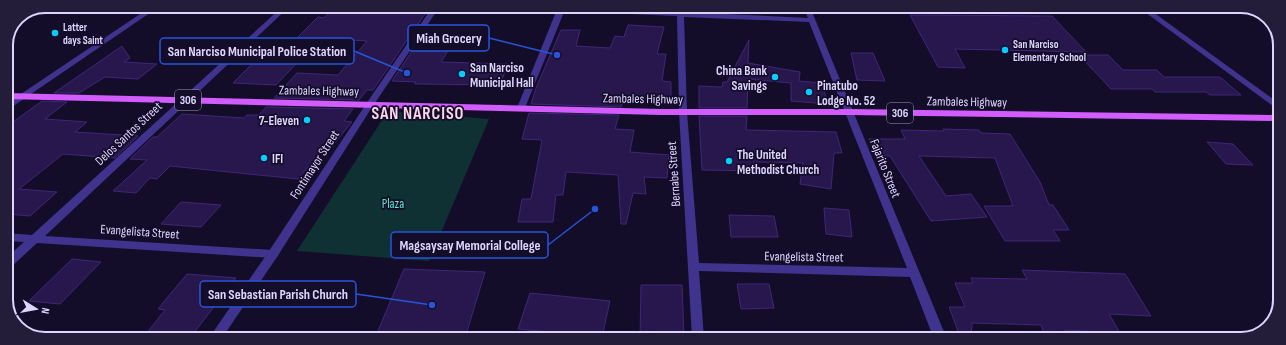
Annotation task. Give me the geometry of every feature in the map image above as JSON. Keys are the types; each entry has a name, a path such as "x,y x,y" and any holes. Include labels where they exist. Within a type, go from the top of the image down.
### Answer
{"main road":[{"name":"Zambales Highway","path":"13,96 683,112 849,112 1273,118"}],"street":[{"path":"13,104 147,13"},
{"name":"Delos Santos Street","path":"13,258 279,13"},
{"name":"Fontimayor Street","path":"220,332 273,254 370,104 432,13"},
{"path":"521,108 559,13"},
{"name":"Bernabe Street","path":"680,13 683,112 698,332"},
{"path":"710,13 813,20"},
{"name":"Fajarito Street","path":"810,13 938,332"},
{"path":"1150,13 1273,103"},
{"name":"Evangelista Street","path":"13,236 273,254"},
{"name":"Evangelista Street","path":"693,267 914,272"}],"green space":[{"name":"Plaza","path":"388,111 489,119 429,261 297,251"}],"building":[{"path":"328,13 426,13 373,90 367,90 359,100 274,98 297,73 338,75 367,41 321,38 276,85 233,83 276,40 294,41 318,17 324,18"},
{"path":"910,15 1052,16 1086,52 955,49 965,68 938,67"},
{"path":"628,25 664,27 657,54 666,54 662,81 671,82 671,100 623,99 621,107 531,104 536,88 561,30 580,30 576,46 610,48 615,36 624,37"},
{"path":"424,33 458,35 441,62 508,64 500,85 415,84 416,82 392,81"},
{"path":"749,40 748,63 800,72 799,81 822,83 828,104 791,101 791,83 748,79 747,108 699,108 699,86 722,87 723,82 727,82"},
{"path":"122,46 130,58 124,62 157,64 138,79 105,77 79,93 54,93"},
{"path":"851,53 873,53 885,81 857,80"},
{"path":"1079,55 1108,55 1123,70 1157,70 1164,77 1220,77 1241,95 1210,95 1206,92 1155,92 1152,89 1111,89"},
{"path":"42,101 67,102 45,119 87,122 75,132 138,136 115,158 63,154 19,189 57,192 30,216 13,215 13,122"},
{"path":"266,107 353,109 344,121 352,122 326,154 319,154 298,179 170,166 157,179 150,178 136,193 113,191 147,160 130,159 153,137 157,137 182,114 244,118 247,115 259,115"},
{"path":"529,113 619,115 615,129 634,130 630,152 669,155 667,178 644,177 646,194 633,193 626,224 621,224 618,175 566,172 563,195 556,195 553,222 518,222 522,199 531,199 542,140 522,139"},
{"path":"699,116 747,116 746,130 836,132 842,153 834,153 831,189 800,184 803,163 756,162 757,171 702,170"},
{"path":"943,129 979,130 981,133 1010,134 1040,182 1049,205 1053,205 1069,230 1053,230 1060,241 1005,241 984,206 1013,206 995,158 919,156 946,196 971,194 987,217 931,221 890,156 875,156 869,139 905,139 901,130 944,131"},
{"path":"1207,142 1233,144 1253,165 1226,164"},
{"path":"181,202 221,205 201,227 161,224"},
{"path":"824,208 849,210 852,237 826,234"},
{"path":"729,215 774,216 778,237 731,237"},
{"path":"72,259 101,262 60,304 29,301"},
{"path":"404,269 485,272 467,332 378,332"},
{"path":"1022,270 1125,274 1151,316 1109,314 1119,332 1065,330 1066,332 1044,332 1041,325 972,323 971,332 958,332 949,307 965,307 955,283 973,283 971,278 1027,279"},
{"path":"187,274 236,278 195,332 148,332 165,310 158,309"},
{"path":"737,284 769,284 774,308 741,309"},
{"path":"641,285 682,285 684,332 640,332"},
{"path":"530,293 610,301 603,332 550,332 518,329"}],"place":[{"name":"Latter days Saint","path":"55,33"},
{"name":"San Narciso Elementary School","path":"1005,50"},
{"name":"Miah Grocery","path":"557,55"},
{"name":"San Narciso Municipal Police Station","path":"407,73"},
{"name":"San Narciso Municipal Hall","path":"462,74"},
{"name":"China Bank Savings","path":"775,77"},
{"name":"Pinatubo Lodge No. 52","path":"809,92"},
{"name":"7-Eleven","path":"307,120"},
{"name":"IFI","path":"264,158"},
{"name":"The United Methodist Church","path":"729,161"},
{"name":"Magsaysay Memorial College","path":"595,209"},
{"name":"San Sebastian Parish Church","path":"432,305"}],"district":[{"name":"SAN NARCISO","path":"418,113"}]}
